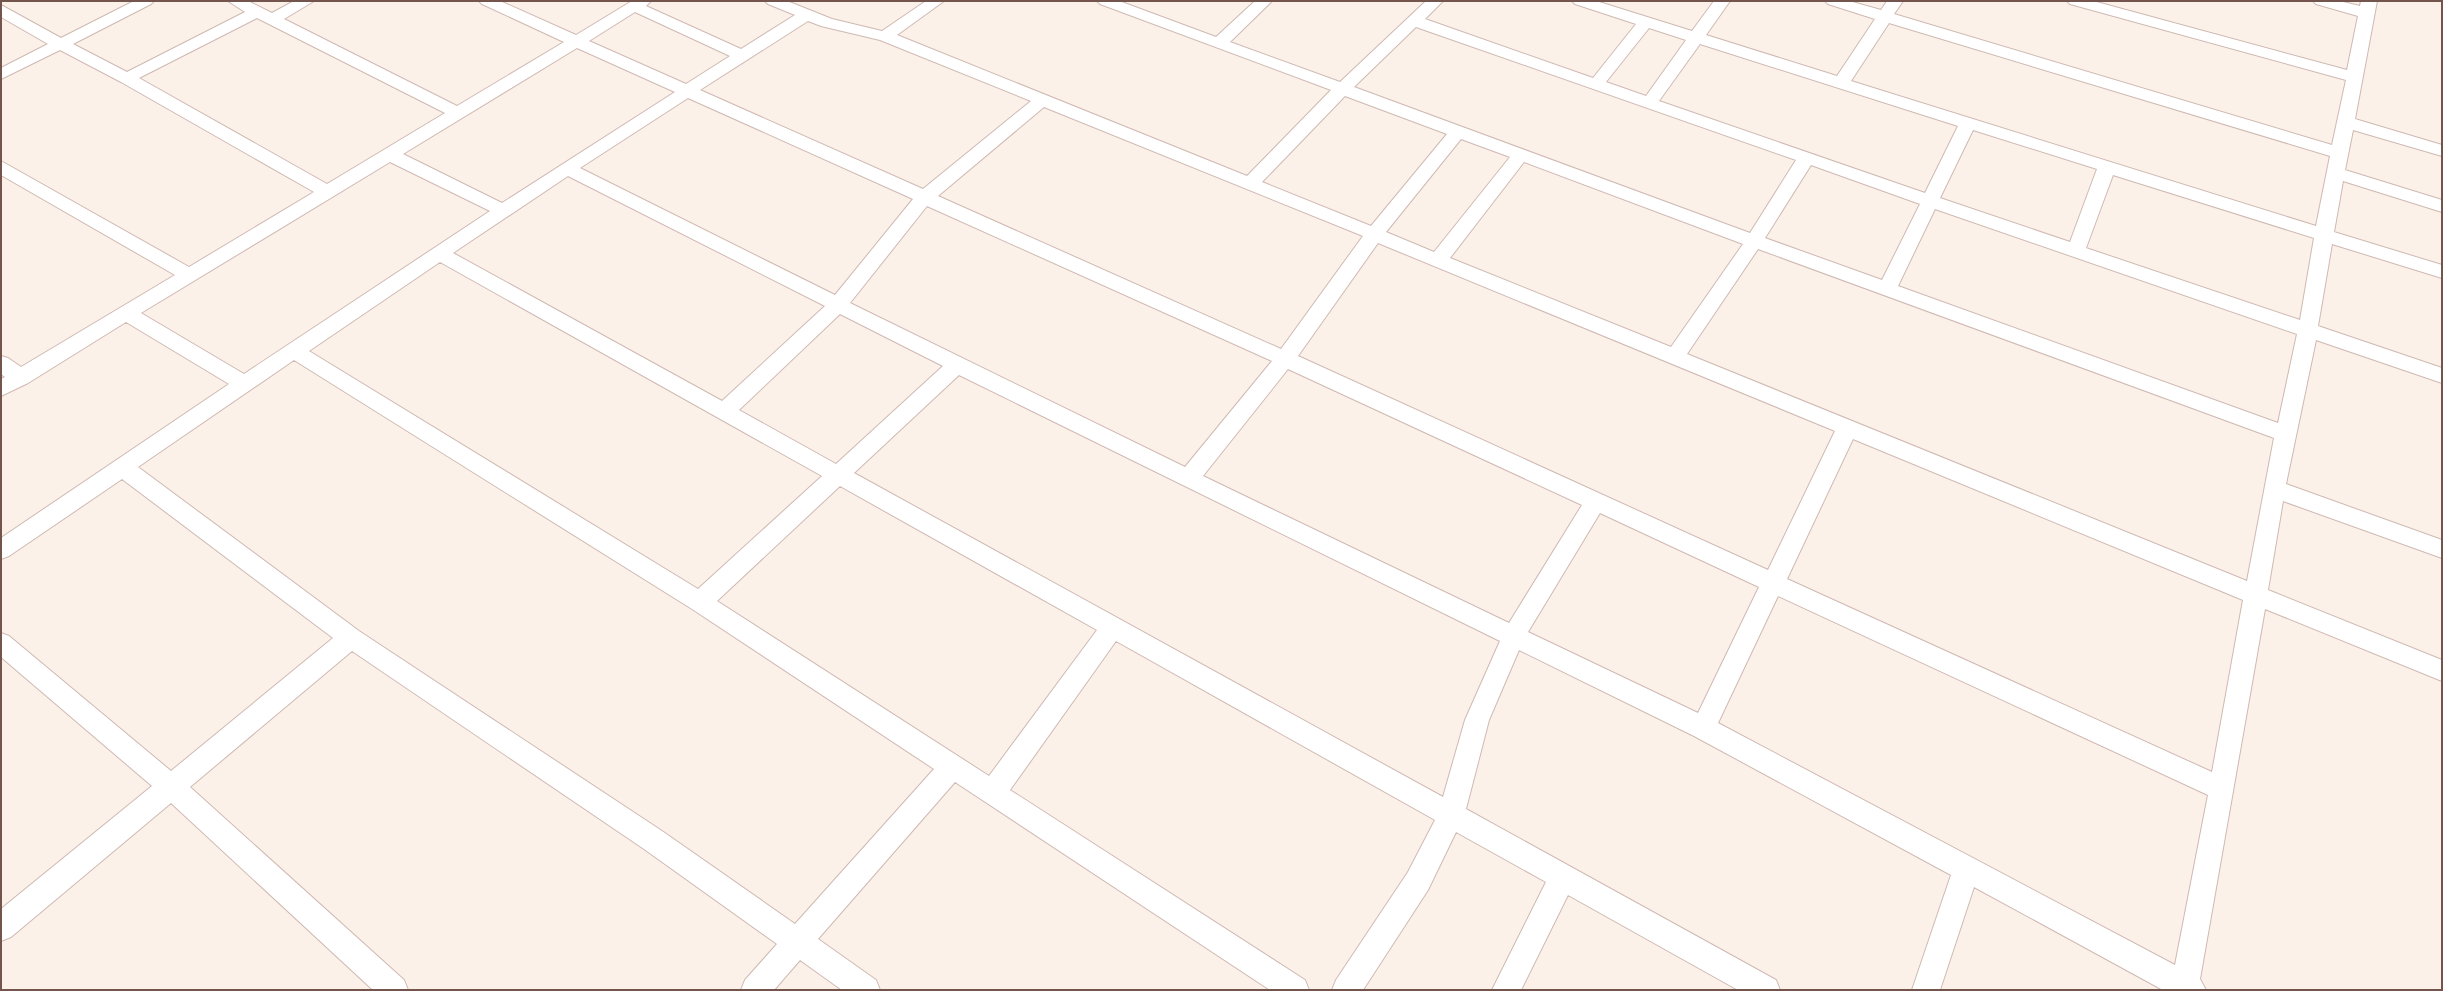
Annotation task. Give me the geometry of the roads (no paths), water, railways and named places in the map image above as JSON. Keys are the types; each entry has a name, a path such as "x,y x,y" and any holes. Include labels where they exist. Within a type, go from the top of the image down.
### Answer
{"street":[{"path":"1,74 58,43 146,1"},
{"path":"236,1 457,113"},
{"path":"273,19 306,1"},
{"path":"487,1 1285,359 1773,581 2222,789"},
{"path":"773,1 827,23 884,36 1249,185 1374,234 1847,429 2442,671"},
{"path":"884,36 936,1"},
{"path":"1105,1 1521,156 2286,434"},
{"path":"1219,43 1264,1"},
{"path":"1249,185 1342,89 1435,1"},
{"path":"1580,1 2442,272"},
{"path":"1650,102 1722,1"},
{"path":"1833,1 2340,153"},
{"path":"1842,83 1895,1"},
{"path":"2075,1 2354,77"},
{"path":"568,168 837,306 1703,728 2187,989 2274,488 2308,330 2324,234 2368,7 2321,1"},
{"path":"1,389 191,276 326,191 639,4 743,56"},
{"path":"1,10 58,43 127,78 326,191"},
{"path":"127,78 256,12"},
{"path":"1,550 244,384 568,168 806,15"},
{"path":"1414,21 1597,83 1930,201 2442,376"},
{"path":"1597,83 1645,22"},
{"path":"725,412 837,306 924,198 1042,100"},
{"path":"2346,122 2442,151"},
{"path":"1886,289 1968,123"},
{"path":"1189,478 1285,359 1374,234 1458,132"},
{"path":"389,154 504,211"},
{"path":"1437,261 1521,156"},
{"path":"1674,358 1754,241 1807,157"},
{"path":"2076,250 2106,166"},
{"path":"1,167 191,276"},
{"path":"2336,173 2442,206"},
{"path":"440,254 1766,990"},
{"path":"127,314 244,384"},
{"path":"294,351 700,602 1295,990"},
{"path":"1,363 21,378"},
{"path":"700,602 957,365"},
{"path":"1703,728 1847,429"},
{"path":"122,467 351,638 653,840 799,941 866,990"},
{"path":"2274,488 2442,549"},
{"path":"1346,990 1418,881 1451,816 1477,720 1514,636 1596,501"},
{"path":"993,792 1113,627"},
{"path":"1,926 172,787 351,638"},
{"path":"1,643 172,787 394,990"},
{"path":"755,990 953,766"},
{"path":"1926,990 1966,869"},
{"path":"1506,990 1563,877"}]}
